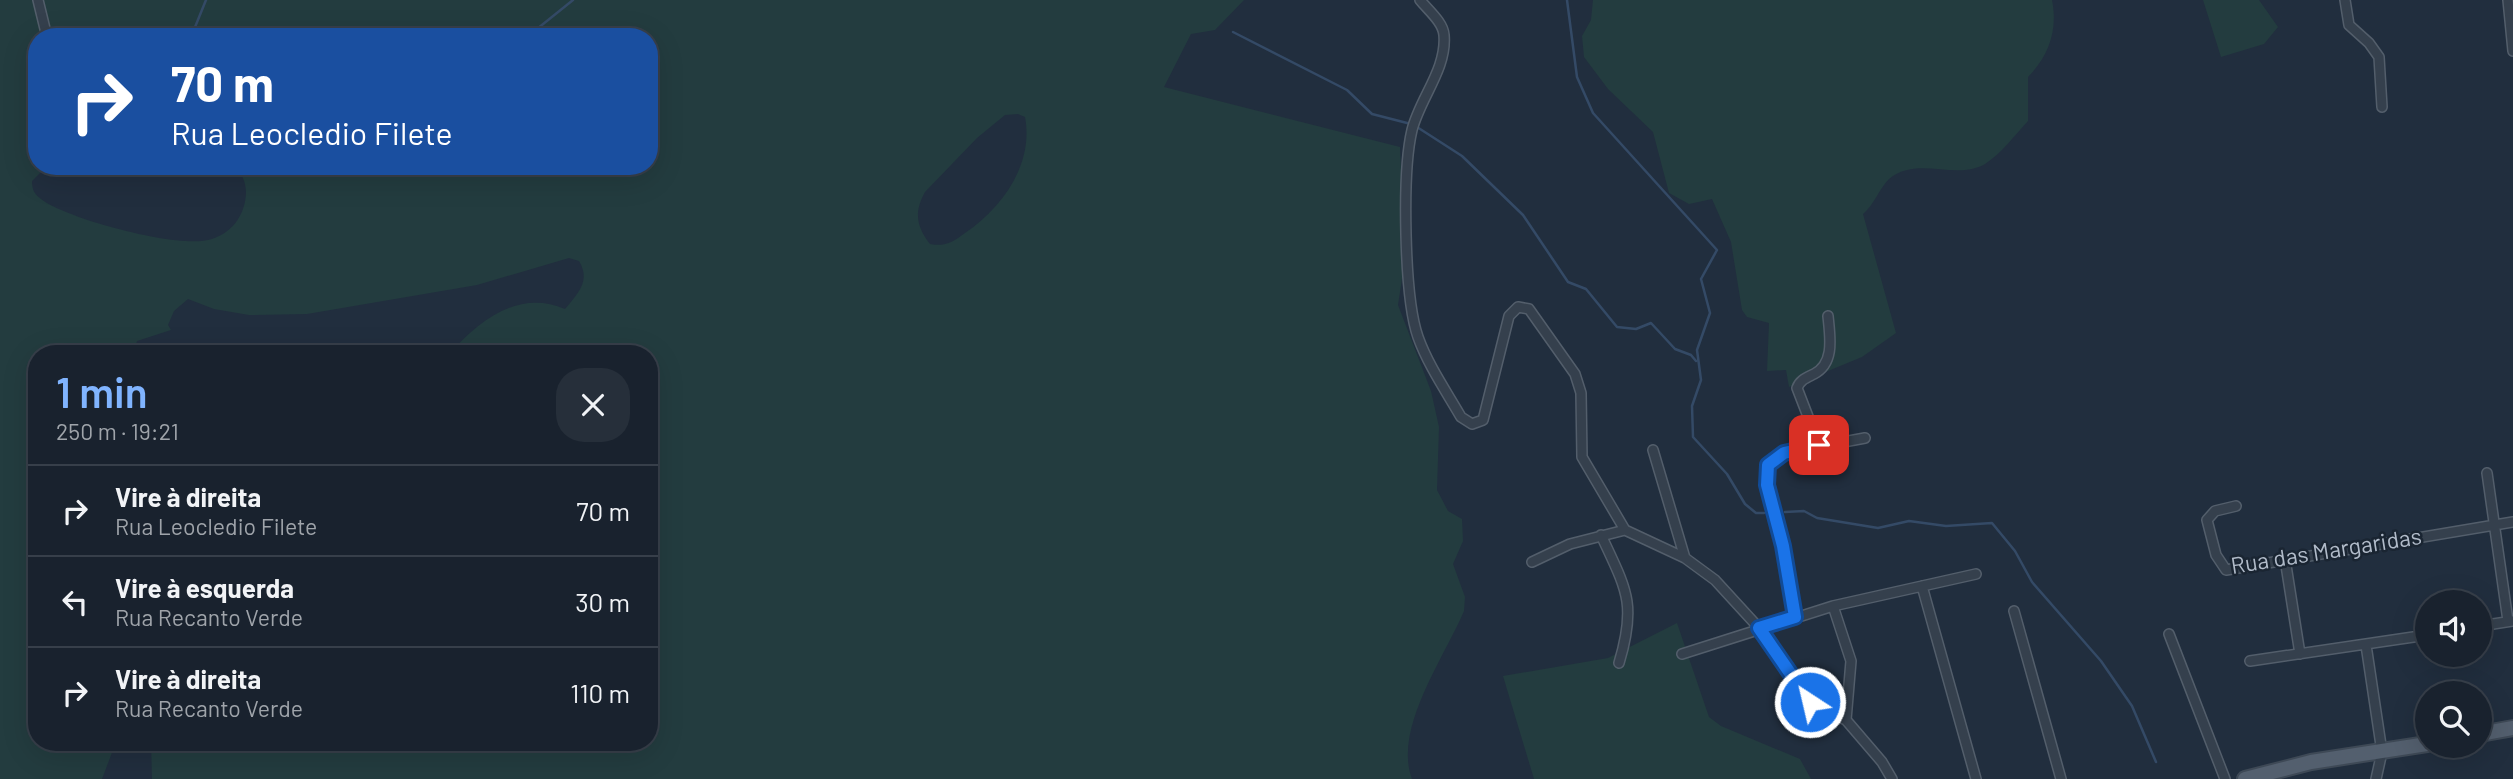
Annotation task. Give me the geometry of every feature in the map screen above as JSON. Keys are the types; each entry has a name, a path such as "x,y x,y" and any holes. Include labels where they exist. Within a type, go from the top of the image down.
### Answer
{"main road":[{"path":"2492,732 2513,728"},
{"path":"2245,779 2311,762 2415,746"}],"street":[{"path":"38,0 45,28"},
{"path":"1420,0 1442,27 1444,37 1439,64 1423,99 1410,142 1409,296 1419,338 1461,417 1478,424 1486,415 1509,316 1518,307 1529,309 1579,383 1584,463 1625,530 1685,558 1715,580 1759,628 1810,702 1846,720 1882,762 1892,779"},
{"path":"2345,0 2348,25 2369,43 2379,57 2382,107"},
{"path":"2508,0 2513,51"},
{"path":"1819,445 1797,388 1801,381 1821,370 1828,360 1828,316"},
{"path":"1795,617 1783,546 1765,477 1771,461 1792,451 1865,438"},
{"path":"1653,450 1685,558"},
{"path":"2487,473 2511,621 2492,624"},
{"name":"Rua das Margaridas","path":"2236,506 2215,511 2207,520 2216,555 2223,569 2513,522"},
{"path":"1532,562 1570,544 1625,530"},
{"path":"1601,535 1622,581 1630,610 1619,663"},
{"path":"2285,559 2300,654"},
{"path":"1682,654 1833,606 1976,574"},
{"path":"1922,586 1976,779"},
{"path":"1833,606 1850,661 1846,720"},
{"path":"2014,611 2061,779"},
{"path":"2169,634 2225,779"},
{"path":"2250,661 2415,637"},
{"path":"2365,645 2382,752 2376,779"}],"green space":[{"path":"0,0 1244,0 1215,30 1191,34 1164,87 1400,147 1405,259 1398,305 1431,391 1439,427 1437,490 1448,511 1462,519 1463,541 1453,564 1465,597 1464,611 1415,716 1409,738 1408,759 1412,779 152,779 151,751 658,751 658,345 458,345 487,319 516,305 548,304 565,309 578,292 584,275 579,261 569,258 477,285 307,314 249,315 214,309 188,299 174,311 168,325 171,330 137,341 136,345 28,345 28,751 113,751 102,779 0,779","holes":["1018,114 1025,117 1025,151 1020,168 1003,198 979,223 957,239 945,244 930,244 918,219 919,206 925,192 977,138 1005,115"]},
{"path":"1593,0 2052,0 2054,22 2046,51 2028,77 2028,121 2002,150 1974,169 1924,168 1900,172 1889,179 1863,214 1896,333 1862,357 1789,387 1786,370 1767,371 1769,323 1747,317 1742,310 1731,242 1712,199 1689,204 1669,193 1653,132 1608,89 1584,57 1582,36 1591,20"},
{"path":"2203,0 2259,0 2278,27 2264,44 2221,57"},
{"path":"1677,623 1709,717 1721,726 1800,759 1811,779 1534,779 1503,676 1608,658"}],"waterway":[{"path":"195,28 206,0"},
{"path":"538,28 573,0"},
{"path":"1567,0 1577,77 1593,113 1717,250 1701,279 1710,313 1697,350 1701,380 1692,406 1693,437 1727,474 1745,504 1756,513 1764,513"},
{"path":"1233,32 1347,90 1372,114 1411,124"},
{"path":"1417,127 1462,156 1523,215 1568,282 1586,289 1617,327 1636,329 1651,323 1675,349 1691,355 1696,361"},
{"path":"1785,512 1804,511 1817,518 1878,528 1909,521 1946,526 1992,523 2015,551 2032,582 2101,661 2132,706 2156,762"}],"route":[{"path":"1810,702 1759,628 1795,617 1783,546 1765,477 1768,465 1784,453 1819,445"}]}
